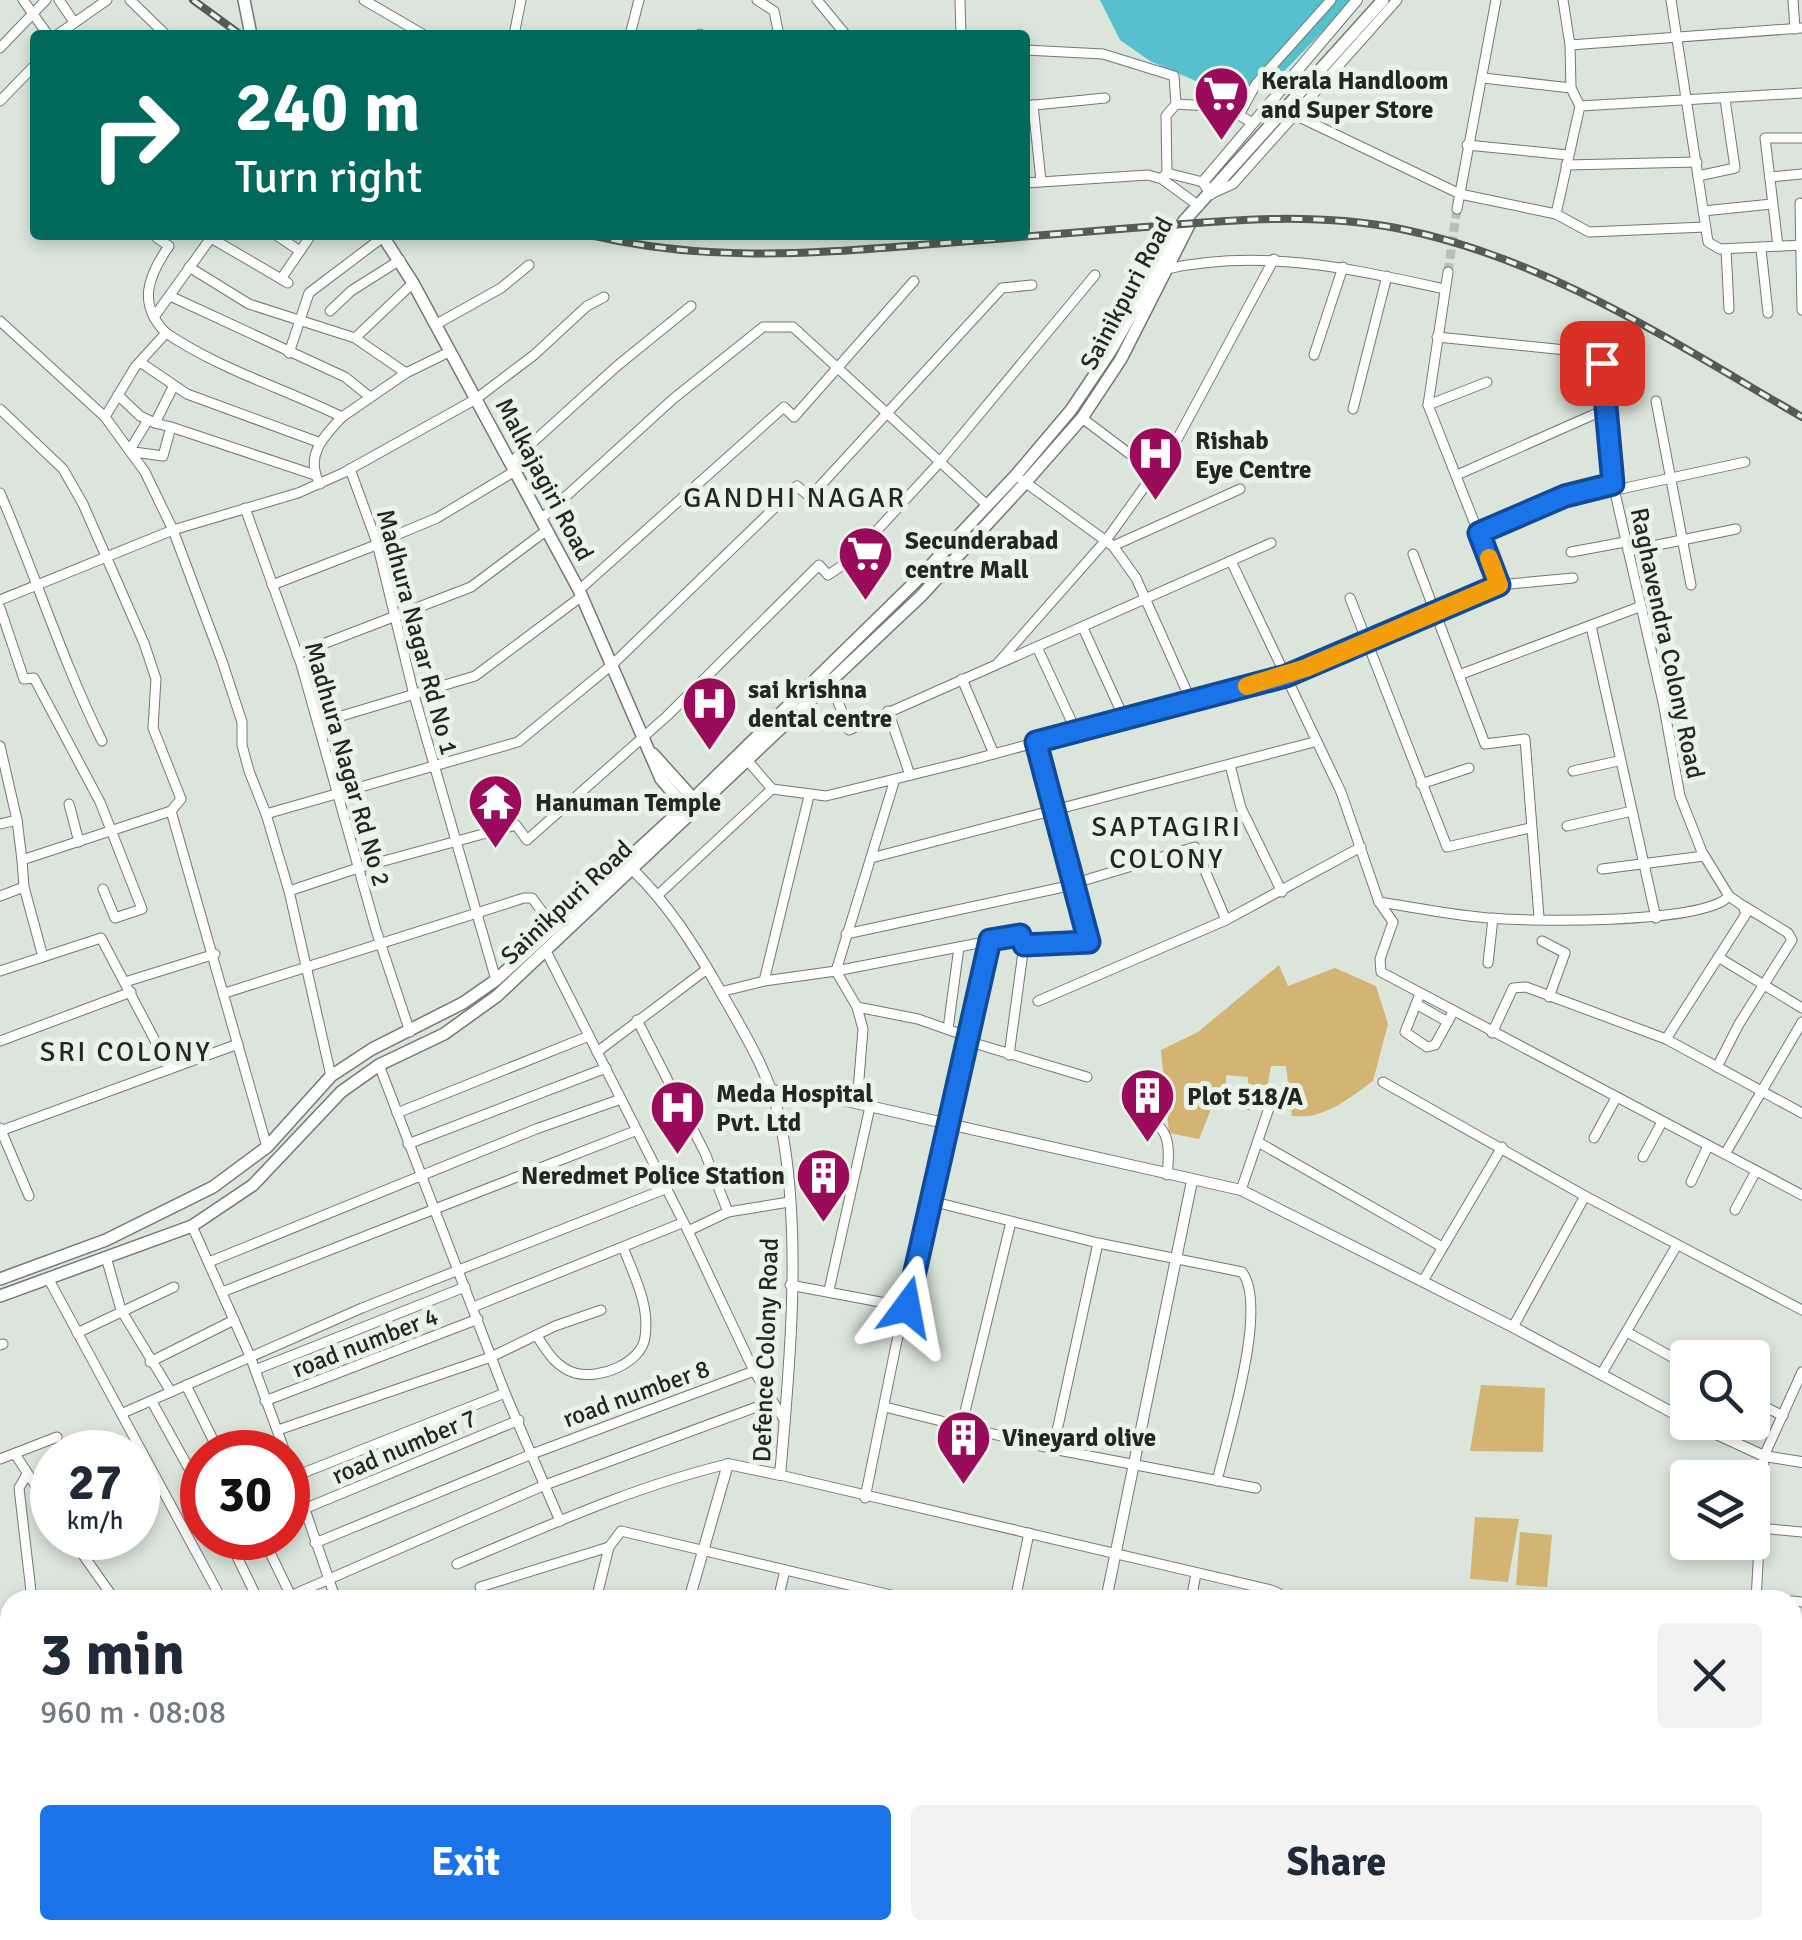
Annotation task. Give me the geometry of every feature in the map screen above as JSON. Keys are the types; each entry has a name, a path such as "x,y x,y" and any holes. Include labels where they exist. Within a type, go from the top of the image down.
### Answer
{"main road":[{"path":"244,0 249,30"},
{"path":"1195,211 1383,0"},
{"name":"Sainikpuri Road","path":"0,1279 106,1240 229,1177 267,1147 331,1076 496,980 553,926 748,761 921,596 1021,479 1082,418 1120,359 1195,211"},
{"name":"Sainikpuri Road","path":"0,1296 192,1226 253,1184 342,1092 378,1065 462,1022 546,951 634,870 986,504 1021,479 1110,352 1158,264 1195,211"},
{"name":"Malkajagiri Road","path":"385,240 413,283 580,593 651,752 693,807"},
{"path":"290,1122 304,1133"},
{"path":"277,1136 291,1147"}],"street":[{"path":"23,0 45,30"},
{"path":"0,48 46,0"},
{"path":"59,0 74,22"},
{"path":"64,30 107,0"},
{"path":"130,0 161,30"},
{"path":"364,0 415,30"},
{"path":"515,30 522,0"},
{"path":"631,30 639,0"},
{"path":"757,0 774,11 778,30"},
{"path":"774,11 783,0"},
{"path":"817,0 842,30"},
{"path":"960,0 961,30"},
{"path":"1239,115 1256,84 1332,0"},
{"path":"1203,182 1357,0"},
{"path":"1030,182 1164,176 1203,182 1211,194 1233,184 1397,0"},
{"path":"1457,210 1496,0"},
{"path":"1556,214 1580,106 1571,88 1564,0"},
{"path":"1670,0 1704,227 1711,247 1801,245"},
{"path":"1570,45 1799,28 1792,0"},
{"path":"1030,50 1103,54 1174,76 1176,104 1166,116 1164,176 1195,211"},
{"path":"0,102 30,70"},
{"path":"1483,78 1571,88"},
{"path":"1580,106 1802,93"},
{"path":"1030,106 1105,98"},
{"path":"1698,176 1734,170 1725,99"},
{"path":"1176,104 1225,107 1251,122"},
{"path":"1030,112 1041,182"},
{"path":"1297,116 1460,194 1556,214 1589,232 1704,227"},
{"path":"1778,246 1765,138 1802,138"},
{"path":"1468,145 1567,160 1696,162"},
{"path":"1770,178 1802,174"},
{"path":"1800,203 1802,310"},
{"path":"1702,211 1772,204"},
{"path":"161,240 169,246 151,271 147,291 154,317 166,333 216,364 282,388 342,417"},
{"path":"154,317 209,240"},
{"path":"218,240 285,281 308,240"},
{"path":"284,240 300,251"},
{"path":"288,353 310,293 377,240"},
{"path":"1762,248 1768,313"},
{"path":"1726,249 1730,309"},
{"path":"996,665 1110,542 1156,473 1247,316 1274,259"},
{"path":"1168,268 1197,262 1274,259 1343,267 1445,289"},
{"path":"330,311 351,291 400,260"},
{"path":"435,325 501,288 529,265"},
{"path":"189,267 249,304 355,338 406,374"},
{"path":"1314,355 1343,267"},
{"path":"1448,272 1428,405 1499,585"},
{"path":"289,891 516,825 527,840 644,738 820,565 828,575 849,561 938,464 1095,275"},
{"path":"1353,409 1387,276"},
{"path":"318,723 475,676 580,593 784,406 794,417 914,281"},
{"path":"355,338 413,283"},
{"path":"266,814 518,742 614,663 797,486 810,497 1002,288 1032,285"},
{"path":"170,296 345,377 370,396"},
{"path":"0,600 173,530 350,469 476,399 534,355 586,306 604,297"},
{"path":"272,585 437,518 512,467 617,366 691,306"},
{"path":"0,322 105,418 132,450 173,530 242,722 242,745 289,891 331,1076"},
{"path":"297,654 472,587 674,399 763,327 792,327 986,504"},
{"path":"105,418 140,362 166,333"},
{"name":"Raghavendra Colony Road","path":"1437,337 1595,353 1602,363 1614,487 1663,702 1680,796 1704,856 1729,896 1788,933 1792,940 1764,982"},
{"path":"317,479 318,442 342,417 406,374 449,352"},
{"path":"140,362 173,387 318,442"},
{"path":"1428,405 1487,382"},
{"path":"132,450 173,387"},
{"path":"118,395 152,422 317,479"},
{"path":"1656,401 1691,585"},
{"path":"0,409 63,469 107,556 156,679 153,728 181,799 171,810 22,860"},
{"path":"1457,475 1604,410"},
{"path":"1082,418 1156,473"},
{"path":"132,450 163,456 170,428"},
{"path":"1479,533 1565,496 1745,462"},
{"name":"Madhura Nagar Rd No 1","path":"350,469 377,544 414,695 496,980"},
{"path":"1021,479 1110,542 1136,578 1191,701"},
{"path":"1110,542 1240,489"},
{"path":"0,493 38,583 56,642 102,741"},
{"name":"Madhura Nagar Rd No 2","path":"245,508 297,654 410,1032"},
{"path":"1571,552 1682,540 1736,529"},
{"path":"830,681 849,730 1271,543"},
{"path":"1412,554 1485,744 1525,740 1540,917"},
{"path":"1231,561 1341,792 1380,902 1393,922 1380,959 1381,972 1451,1017 1492,1033 1802,1195"},
{"path":"748,761 772,789 826,796 1286,676 1499,585 1573,578"},
{"path":"1350,598 1446,847 1530,828"},
{"path":"1459,675 1639,607"},
{"path":"0,608 24,679 34,678 112,830 142,910 115,918 103,889"},
{"path":"1591,626 1656,918"},
{"path":"1084,628 1124,718"},
{"path":"1037,647 1076,732"},
{"path":"962,679 994,754"},
{"path":"888,711 910,775"},
{"path":"1024,945 1089,942 1036,742"},
{"path":"871,858 1314,742"},
{"path":"0,746 18,820 24,887 43,957"},
{"path":"1573,771 1618,761"},
{"path":"1230,764 1242,808 1282,892"},
{"path":"1421,784 1468,768"},
{"path":"856,1104 863,1028 857,1007 836,971 895,779"},
{"path":"658,894 772,789"},
{"path":"764,981 809,796"},
{"path":"69,804 79,842"},
{"path":"171,810 267,1147"},
{"path":"1566,826 1632,811"},
{"path":"0,824 18,820"},
{"path":"846,934 1058,888 1194,847 1226,920"},
{"path":"1038,1001 1226,920 1361,847"},
{"path":"1602,869 1704,856"},
{"name":"Defence Colony Road","path":"634,870 658,894 707,969 757,1056 781,1124 790,1202 790,1284 780,1475 1271,1590"},
{"path":"0,896 24,887"},
{"path":"1380,902 1493,918 1656,918 1717,905 1729,896"},
{"path":"225,993 476,912 532,898 553,926"},
{"path":"1666,1039 1746,914 1743,906"},
{"path":"1488,963 1493,918"},
{"path":"720,992 1020,935 1024,945 1008,1055"},
{"path":"0,971 101,938 170,1069"},
{"path":"866,1498 990,940"},
{"path":"1542,941 1565,953 1549,997"},
{"path":"948,1030 959,946"},
{"path":"546,951 754,1372 785,1421"},
{"path":"125,982 214,954"},
{"path":"1718,957 1802,1008"},
{"path":"597,1052 707,969"},
{"path":"1717,1068 1764,982"},
{"path":"1492,1033 1513,988 1526,988 1666,1039 1802,1113"},
{"path":"0,1041 131,992"},
{"path":"1418,999 1406,1034 1428,1047 1435,1045 1451,1017"},
{"path":"857,1007 918,1019 1008,1055 1087,1077"},
{"path":"637,1020 705,1152 728,1212"},
{"path":"1725,1154 1802,1022"},
{"path":"397,1113 589,1036"},
{"path":"30,1196 0,1130 238,1044"},
{"path":"378,1065 491,1358 560,1521"},
{"path":"408,1144 606,1068"},
{"path":"1384,1082 1585,1196 1677,1245 1710,1258 1802,1310"},
{"path":"770,1090 856,1104 1241,1190 1513,1327 1670,1412"},
{"path":"1594,1138 1616,1098"},
{"path":"208,1262 536,1129 621,1099"},
{"path":"1241,1190 1270,1105"},
{"path":"829,1290 870,1107"},
{"path":"1132,1113 1153,1118 1166,1136 1170,1150 1167,1175"},
{"path":"1644,1157 1662,1122"},
{"path":"222,1292 436,1212 635,1131"},
{"path":"1258,1142 1442,1247"},
{"path":"1690,1182 1708,1146"},
{"path":"1422,1281 1502,1148"},
{"path":"1735,1210 1756,1171"},
{"path":"1108,1590 1192,1181"},
{"path":"122,1413 362,1308 664,1189"},
{"path":"1513,1327 1585,1196"},
{"path":"931,1200 1098,1243 1242,1272 1248,1280 1252,1333 1217,1481"},
{"path":"473,1306 623,1247 728,1212 790,1202"},
{"path":"961,1428 1010,1222"},
{"path":"192,1226 278,1430 491,1358 600,1310"},
{"path":"1053,1449 1098,1243"},
{"path":"1602,1374 1677,1245"},
{"path":"537,1336 550,1358 577,1374 608,1372 630,1361 645,1342 646,1308 623,1247"},
{"path":"106,1257 121,1310 170,1392"},
{"path":"48,1278 217,1590"},
{"path":"790,1284 907,1307"},
{"path":"77,1333 174,1287"},
{"path":"255,1370 465,1287"},
{"name":"road number 4","path":"265,1401 478,1319"},
{"path":"150,1362 234,1320"},
{"path":"1626,1332 1670,1356"},
{"name":"road number 8","path":"315,1543 532,1454 754,1372"},
{"path":"1764,1460 1798,1392 1802,1372"},
{"path":"186,1385 208,1430"},
{"path":"310,1471 505,1393"},
{"path":"152,1402 180,1452"},
{"path":"302,1590 545,1485 770,1402"},
{"path":"885,1406 1053,1449 1256,1488"},
{"path":"1770,1409 1783,1416"},
{"name":"road number 7","path":"310,1507 518,1420"},
{"path":"1729,1440 1764,1456 1802,1462"},
{"path":"0,1459 30,1448"},
{"path":"15,1454 30,1478"},
{"path":"457,1564 694,1472 728,1464 780,1475"},
{"path":"692,1590 728,1464"},
{"path":"27,1474 19,1488 31,1590"},
{"path":"310,1528 333,1590"},
{"path":"1770,1529 1802,1532"},
{"path":"598,1590 609,1547 621,1530 785,1570 849,1590"},
{"path":"1017,1590 1029,1532"},
{"path":"480,1586 609,1547"},
{"path":"87,1560 108,1590"},
{"path":"239,1560 253,1590"},
{"path":"271,1560 283,1590"},
{"path":"1757,1590 1758,1560"},
{"path":"780,1590 785,1570"},
{"path":"1193,1590 1196,1574"}],"shaded area":[{"path":"1279,965 1288,986 1335,968 1376,986 1388,1024 1373,1081 1325,1111 1292,1116 1286,1066 1271,1066 1267,1088 1248,1084 1248,1077 1226,1075 1226,1087 1256,1092 1250,1111 1215,1099 1199,1139 1169,1133 1161,1050 1198,1032"},
{"path":"1481,1385 1545,1388 1543,1452 1470,1451"},
{"path":"1475,1517 1519,1519 1508,1582 1470,1579"},
{"path":"1520,1532 1552,1535 1547,1587 1516,1585"}],"water":[{"path":"1100,0 1353,0 1267,89 1230,96 1150,61 1120,40"}],"tunnel":[{"path":"1448,272 1457,209"}],"railway":[{"path":"193,0 234,30"},
{"path":"1030,236 1241,220 1305,219 1401,229 1455,243 1559,282 1658,333 1802,417"},
{"path":"614,240 674,249 755,253 981,240"}],"slow traffic":[{"path":"1247,686 1306,668 1499,585 1489,558"}],"place":[{"name":"Kerala Handloom and Super Store","path":"1222,143"},
{"name":"Rishab Eye Centre","path":"1156,503"},
{"name":"Secunderabad centre Mall","path":"866,603"},
{"name":"sai krishna dental centre","path":"709,752"},
{"name":"Hanuman Temple","path":"496,851"},
{"name":"Plot 518/A","path":"1148,1145"},
{"name":"Meda Hospital Pvt. Ltd","path":"677,1156"},
{"name":"Neredmet Police Station","path":"824,1224"},
{"name":"Vineyard olive","path":"963,1486"}],"district":[{"name":"GANDHI NAGAR","path":"795,497"},
{"name":"SAPTAGIRI COLONY","path":"1167,842"},
{"name":"SRI COLONY","path":"126,1051"}],"route":[{"path":"907,1307 990,940 1020,935 1024,945 1089,942 1036,742 1286,676 1499,585 1479,533 1565,496 1613,484 1602,363"}]}
